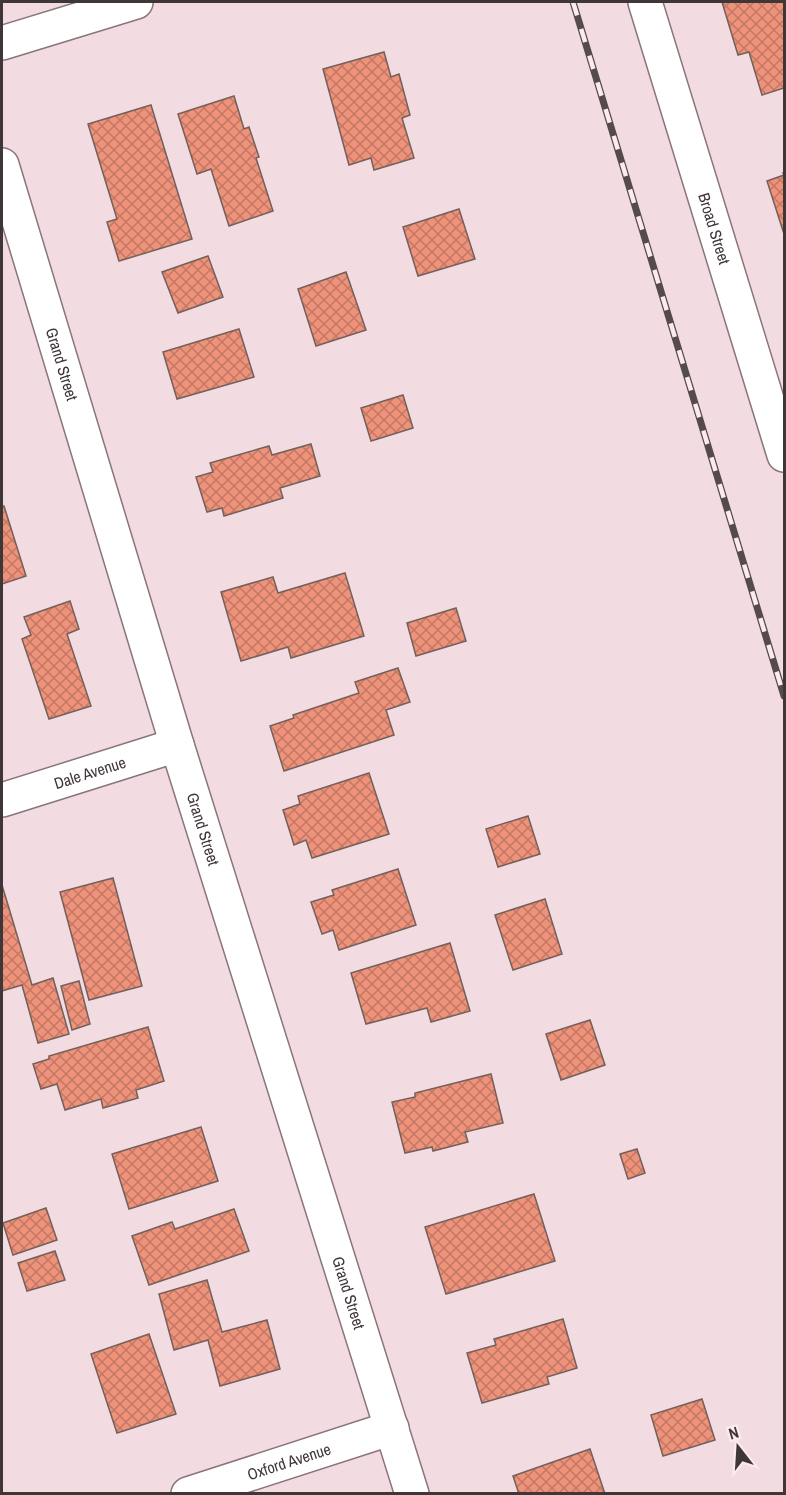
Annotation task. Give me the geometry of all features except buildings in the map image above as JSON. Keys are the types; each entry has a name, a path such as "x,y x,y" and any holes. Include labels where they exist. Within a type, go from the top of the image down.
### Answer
{"street":[{"path":"2,43 136,2"},
{"name":"Broad Street","path":"645,2 784,455"},
{"name":"Grand Street","path":"2,165 177,744 412,1494"},
{"name":"Dale Avenue","path":"2,800 177,744"},
{"name":"Oxford Avenue","path":"188,1494 392,1428"}],"railway":[{"path":"573,2 784,696"}]}
